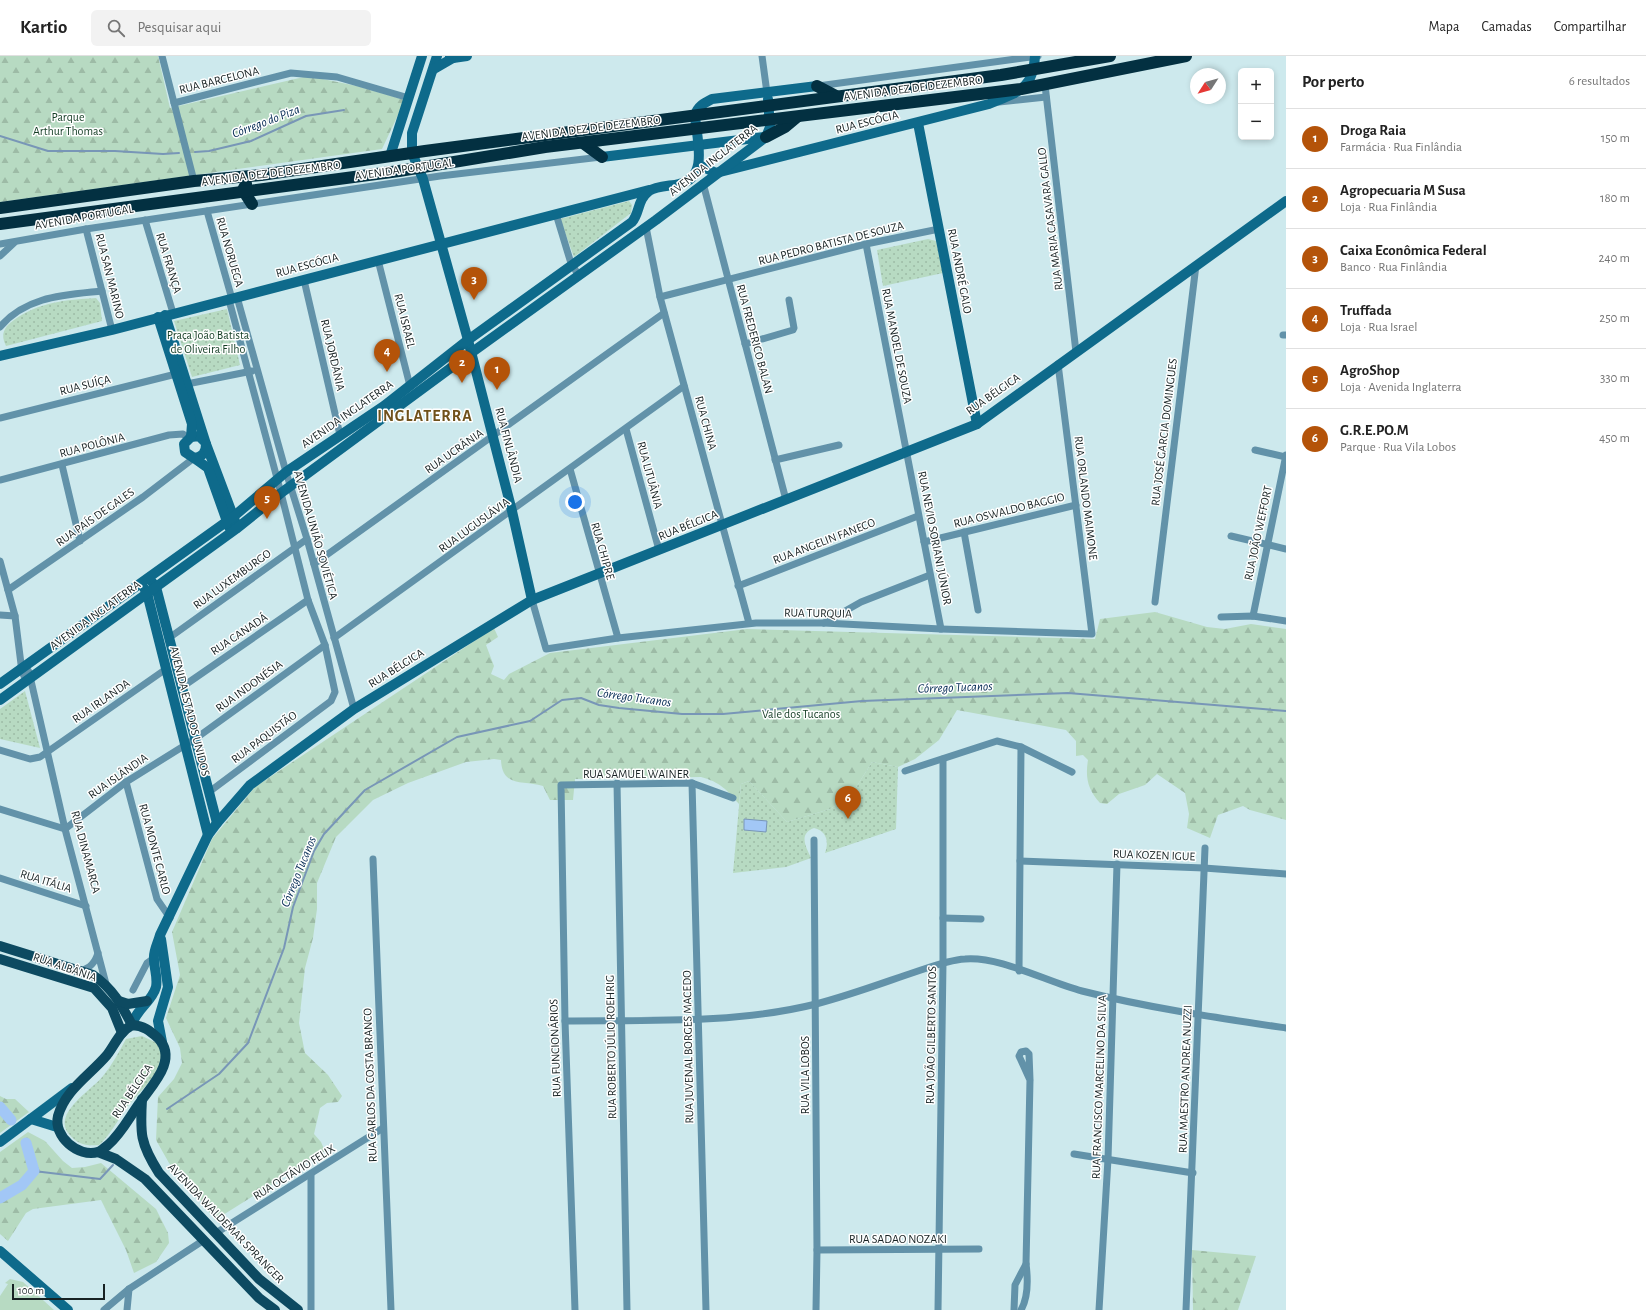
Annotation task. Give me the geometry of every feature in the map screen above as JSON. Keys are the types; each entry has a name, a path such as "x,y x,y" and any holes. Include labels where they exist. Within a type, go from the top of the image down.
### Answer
{"highway":[{"name":"AVENIDA DEZ DE DEZEMBRO","path":"0,208 194,181 261,175 390,156 1033,69 1110,56"},
{"name":"AVENIDA DEZ DE DEZEMBRO","path":"0,224 243,190 417,168 582,143 1021,89 1186,56"},
{"path":"816,86 836,96"},
{"path":"766,137 785,127 797,117"},
{"path":"582,143 602,157"},
{"path":"252,204 243,190 246,184 261,175"},
{"path":"173,200 194,193 196,190 194,181"}],"main road":[{"name":"RUA ALBÂNIA","path":"0,946 93,975 106,984"},
{"name":"RUA ALBÂNIA","path":"0,959 94,988 112,1008 122,1033"},
{"name":"RUA DINAMARCA","path":"106,984 119,1001 132,1026"},
{"path":"119,1001 128,1004 147,1001"},
{"path":"132,1026 140,1026 149,1029 162,1042"},
{"name":"RUA BÉLGICA","path":"75,1086 107,1055 122,1033 132,1026"},
{"name":"RUA BÉLGICA","path":"98,1152 115,1139 142,1098 163,1070 166,1056 162,1042"},
{"path":"75,1086 63,1103 58,1117 57,1127 66,1143 80,1152 98,1152 116,1159 145,1179 259,1298 275,1310"},
{"name":"AVENIDA WALDEMAR SPRANGER","path":"142,1098 140,1130 146,1153 159,1173 259,1279 298,1310"}],"street":[{"path":"162,56 194,181"},
{"path":"390,156 410,98 422,56"},
{"name":"RUA FINLÂNDIA","path":"437,56 412,133 412,153 417,168 423,179 468,340 512,511 532,600 546,650"},
{"path":"434,69 452,57 467,56"},
{"path":"762,56 767,93"},
{"path":"695,115 703,103 712,99 767,93 1036,56 1029,82 1021,89"},
{"name":"RUA BARCELONA","path":"174,103 291,73 336,77 410,98"},
{"name":"RUA MARIA CASAVARA GALLO","path":"1045,85 1076,352"},
{"name":"RUA ESCÓCIA","path":"716,173 989,104 1021,89"},
{"name":"AVENIDA INGLATERRA","path":"0,700 235,529 387,409 471,353 578,274 646,227 766,137 770,126 767,93"},
{"path":"989,104 1046,97"},
{"name":"AVENIDA INGLATERRA","path":"387,409 410,386 468,340 634,220 639,203 651,190 684,183 696,173 699,165 695,115"},
{"name":"RUA ANDRÉ GALO","path":"918,123 977,424"},
{"name":"AVENIDA PORTUGAL","path":"0,244 14,243 86,229 423,179 766,137"},
{"path":"699,165 716,173"},
{"name":"RUA FREDERICO BALAN","path":"703,184 786,500"},
{"name":"RUA ESCÓCIA","path":"0,356 112,330 441,243 651,190"},
{"path":"620,197 639,203"},
{"name":"RUA BÉLGICA","path":"132,1026 137,1012 147,1001 155,988 157,980 154,958 160,936 170,918 208,835 250,785 354,709 532,600 977,424 1058,364 1286,201"},
{"name":"RUA NORUEGA","path":"207,211 233,299"},
{"path":"556,214 572,265 578,274"},
{"name":"RUA FRANÇA","path":"145,220 165,315"},
{"path":"634,220 640,222 646,227"},
{"name":"RUA CHINA","path":"646,227 664,313 749,624"},
{"name":"RUA SAN MARINO","path":"86,229 112,330"},
{"name":"RUA PEDRO BATISTA DE SOUZA","path":"660,297 866,244 939,229"},
{"path":"0,256 14,243"},
{"name":"RUA MANOEL DE SOUZA","path":"866,244 907,452"},
{"name":"RUA ISRAEL","path":"378,260 410,386"},
{"name":"RUA JOSÉ GARCIA DOMINGUES","path":"1155,602 1196,265"},
{"name":"RUA JORDÂNIA","path":"304,280 340,435"},
{"path":"0,327 11,315 40,300 102,291"},
{"name":"AVENIDA UNIÃO SOVIÉTICA","path":"233,299 258,369 354,709"},
{"name":"AVENIDA UNIÃO SOVIÉTICA","path":"233,299 248,372 282,493 308,600 325,645 335,692 332,701"},
{"path":"745,344 793,330 794,328 789,300"},
{"name":"RUA UCRÂNIA","path":"314,564 664,313"},
{"path":"165,315 176,374 192,424 189,438 184,448 188,455 208,468 235,529"},
{"path":"165,315 230,519"},
{"name":"RUA ORLANDO MAIMONE","path":"1058,364 1092,634"},
{"path":"187,384 258,369"},
{"name":"RUA SUÍÇA","path":"0,418 176,374"},
{"name":"RUA LUGUSLÁVIA","path":"334,638 684,386"},
{"name":"AVENIDA INGLATERRA","path":"0,684 230,519 286,472 340,435 378,416"},
{"name":"RUA LITUÂNIA","path":"626,429 659,550"},
{"name":"RUA POLÔNIA","path":"0,480 62,465 178,433 189,438"},
{"path":"189,438 199,436 206,443"},
{"path":"194,458 203,455 206,443"},
{"path":"775,460 839,445"},
{"path":"1255,450 1286,456"},
{"name":"RUA NEVIO SORIANI JÚNIOR","path":"907,452 918,516 941,629"},
{"name":"RUA JOÃO WEFFORT","path":"1253,616 1267,544 1285,469 1286,456"},
{"name":"RUA PAÍS DE GALES","path":"8,590 144,497 194,458"},
{"path":"62,465 80,541"},
{"name":"RUA CHIPRE","path":"570,469 598,575 618,638"},
{"name":"RUA OSWALDO BAGGIO","path":"924,542 1076,505"},
{"name":"RUA ANGELIN FANECO","path":"738,586 918,516"},
{"path":"964,532 978,610"},
{"path":"1231,536 1286,549"},
{"name":"RUA LUXEMBURGO","path":"169,638 307,539"},
{"name":"RUA DINAMARCA","path":"0,561 15,616 23,675 30,679 65,829 106,984"},
{"path":"824,623 861,602 930,575"},
{"path":"149,578 152,590"},
{"path":"141,584 152,590"},
{"name":"AVENIDA ESTADOS UNIDOS","path":"152,590 169,638 217,823"},
{"name":"AVENIDA ESTADOS UNIDOS","path":"152,590 166,668 208,835"},
{"name":"RUA CANADÁ","path":"182,687 308,600"},
{"path":"0,615 15,616"},
{"path":"1221,618 1253,616 1286,621"},
{"name":"RUA TURQUIA","path":"546,650 618,638 749,624 824,623 1092,634"},
{"name":"RUA INDONÉSIA","path":"185,745 325,645"},
{"name":"RUA IRLANDA","path":"0,750 30,759 40,757 166,668"},
{"name":"RUA PAQUISTÃO","path":"209,792 332,701"},
{"path":"905,771 997,741 1021,747 1072,772"},
{"name":"RUA ISLÂNDIA","path":"65,829 126,782 185,745"},
{"path":"1020,970 1021,747"},
{"name":"RUA JOÃO GILBERTO SANTOS","path":"938,1310 943,963 943,759"},
{"name":"RUA MONTE CARLO","path":"126,782 157,900 170,918"},
{"name":"RUA ROBERTO JÚLIO ROEHRIG","path":"617,783 627,1310"},
{"name":"RUA SAMUEL WAINER","path":"561,785 692,783 733,798"},
{"name":"RUA JUVENAL BORGES MACEDO","path":"692,783 706,1310"},
{"name":"RUA FUNCIONÁRIOS","path":"561,785 565,1022 575,1310"},
{"path":"0,809 65,829"},
{"name":"RUA VILA LOBOS","path":"814,840 816,1004 816,1310"},
{"name":"RUA MAESTRO ANDREA NUZZI","path":"1186,1310 1193,1173 1197,1015 1205,848"},
{"name":"RUA CARLOS DA COSTA BRANCO","path":"372,859 391,1310"},
{"name":"RUA KOZEN IGUE","path":"1020,861 1204,868 1286,874"},
{"name":"RUA FRANCISCO MARCELINO DA SILVA","path":"1099,1310 1108,1159 1117,864"},
{"name":"RUA ITÁLIA","path":"0,878 86,906"},
{"path":"943,918 981,919"},
{"name":"RUA BÉLGICA","path":"160,936 168,987 158,1021 162,1042"},
{"path":"80,971 89,968 95,962 98,953"},
{"path":"133,990 147,963 154,958"},
{"path":"565,1022 752,1015 816,1004 943,963 972,959 993,961 1073,989 1113,999 1197,1015 1286,1028"},
{"path":"1014,1302 1023,1307 1027,1283 1026,1264 1030,1080 1030,1065 1029,1054 1026,1051 1021,1052 1019,1056 1022,1066 1030,1080"},
{"path":"1022,1066 1030,1065"},
{"name":"RUA BÉLGICA","path":"0,1142 75,1086"},
{"path":"31,1119 57,1127"},
{"name":"RUA OCTÁVIO FELIX","path":"216,1233 383,1128"},
{"path":"1074,1154 1193,1173"},
{"path":"311,1174 311,1310"},
{"path":"104,1310 129,1289 204,1240"},
{"name":"RUA SADAO NOZAKI","path":"817,1250 979,1249"},
{"path":"0,1251 68,1310"},
{"path":"1014,1310 1015,1285 1026,1264"},
{"path":"1018,1279 1023,1279 1027,1283"},
{"path":"127,1310 129,1289"}],"green space":[{"name":"Parque Arthur Thomas","path":"0,56 158,56 170,108 308,76 357,86 405,100 382,149 0,202"},
{"path":"629,201 632,205 631,213 574,257 560,219"},
{"path":"928,239 936,241 943,273 883,286 877,250"},
{"path":"96,298 100,303 102,321 6,346 3,338 5,328 23,314 33,309 53,303"},
{"name":"Praça João Batista de Oliveira Filho","path":"227,309 240,365 192,377 174,321"},
{"name":"Vale dos Tucanos","path":"1155,612 1207,627 1225,629 1251,624 1286,629 1286,820 1250,810 1243,806 1218,815 1210,838 1187,828 1189,814 1185,793 1157,774 1145,785 1119,794 1107,804 1100,803 1088,783 1088,760 1083,755 1076,756 1076,741 1066,730 957,710 939,740 915,759 898,767 872,762 850,797 830,809 787,822 749,781 741,784 739,804 723,787 713,781 701,777 575,779 573,800 550,800 543,786 515,781 505,775 502,769 501,760 494,759 466,762 408,783 373,800 336,837 317,883 317,909 313,938 305,968 299,1023 305,1053 328,1075 342,1096 338,1102 327,1103 320,1108 314,1134 321,1142 325,1151 215,1220 185,1179 169,1163 156,1140 158,1097 174,1079 182,1063 180,1048 166,1018 180,975 172,932 212,839 255,787 494,628 498,637 486,645 494,666 491,674 504,680 509,674 550,653 747,629 1095,639 1100,619"},
{"path":"25,691 40,748 0,739 0,709"},
{"path":"872,762 898,767 896,829 825,853 827,845 826,838 822,832 814,828 806,834 805,837 806,845 811,858 786,867 733,873 741,784 749,781 787,822 830,809 850,797"},
{"path":"142,1036 157,1043 164,1059 160,1066 152,1078 128,1106 108,1136 99,1145 86,1145 79,1143 72,1138 65,1126 69,1110 103,1076 126,1039"},
{"path":"0,1096 6,1099 15,1099 29,1112 0,1133"},
{"path":"28,1132 45,1141 63,1161 72,1168 85,1167 101,1163 156,1209 168,1233 169,1243 156,1262 134,1273 126,1250 101,1200 33,1209 26,1213 8,1241 0,1234 0,1152"},
{"path":"1192,1250 1256,1256 1238,1310 1193,1310"},
{"path":"10,1279 23,1282 54,1310 0,1310 0,1296 8,1284 5,1283"}],"water":[{"path":"744,819 767,821 766,832 744,830"}],"waterway":[{"name":"Córrego do Piza","path":"195,152 209,151 251,141 306,116 344,110"},
{"name":"Córrego do Piza","path":"0,136 48,151 115,151 163,154 179,153"},
{"name":"Córrego Tucanos","path":"167,1109 219,1074 248,1043 284,948 293,907 314,851 324,834 365,790 457,737 530,721 562,700 581,698 599,705 682,714 723,714 862,701 1068,693 1286,711"},
{"path":"0,1107 11,1120"},
{"path":"0,1198 22,1185 34,1171 26,1143"},
{"name":"Córrego Tucanos","path":"34,1171 100,1179 113,1165"}],"place":[{"name":"Caixa Econômica Federal","path":"474,300"},
{"name":"Truffada","path":"387,372"},
{"name":"Agropecuaria M Susa","path":"462,383"},
{"name":"Droga Raia","path":"497,390"},
{"name":"AgroShop","path":"267,519"},
{"name":"G.R.E.PO.M","path":"848,819"}],"district":[{"name":"INGLATERRA","path":"425,416"}]}
